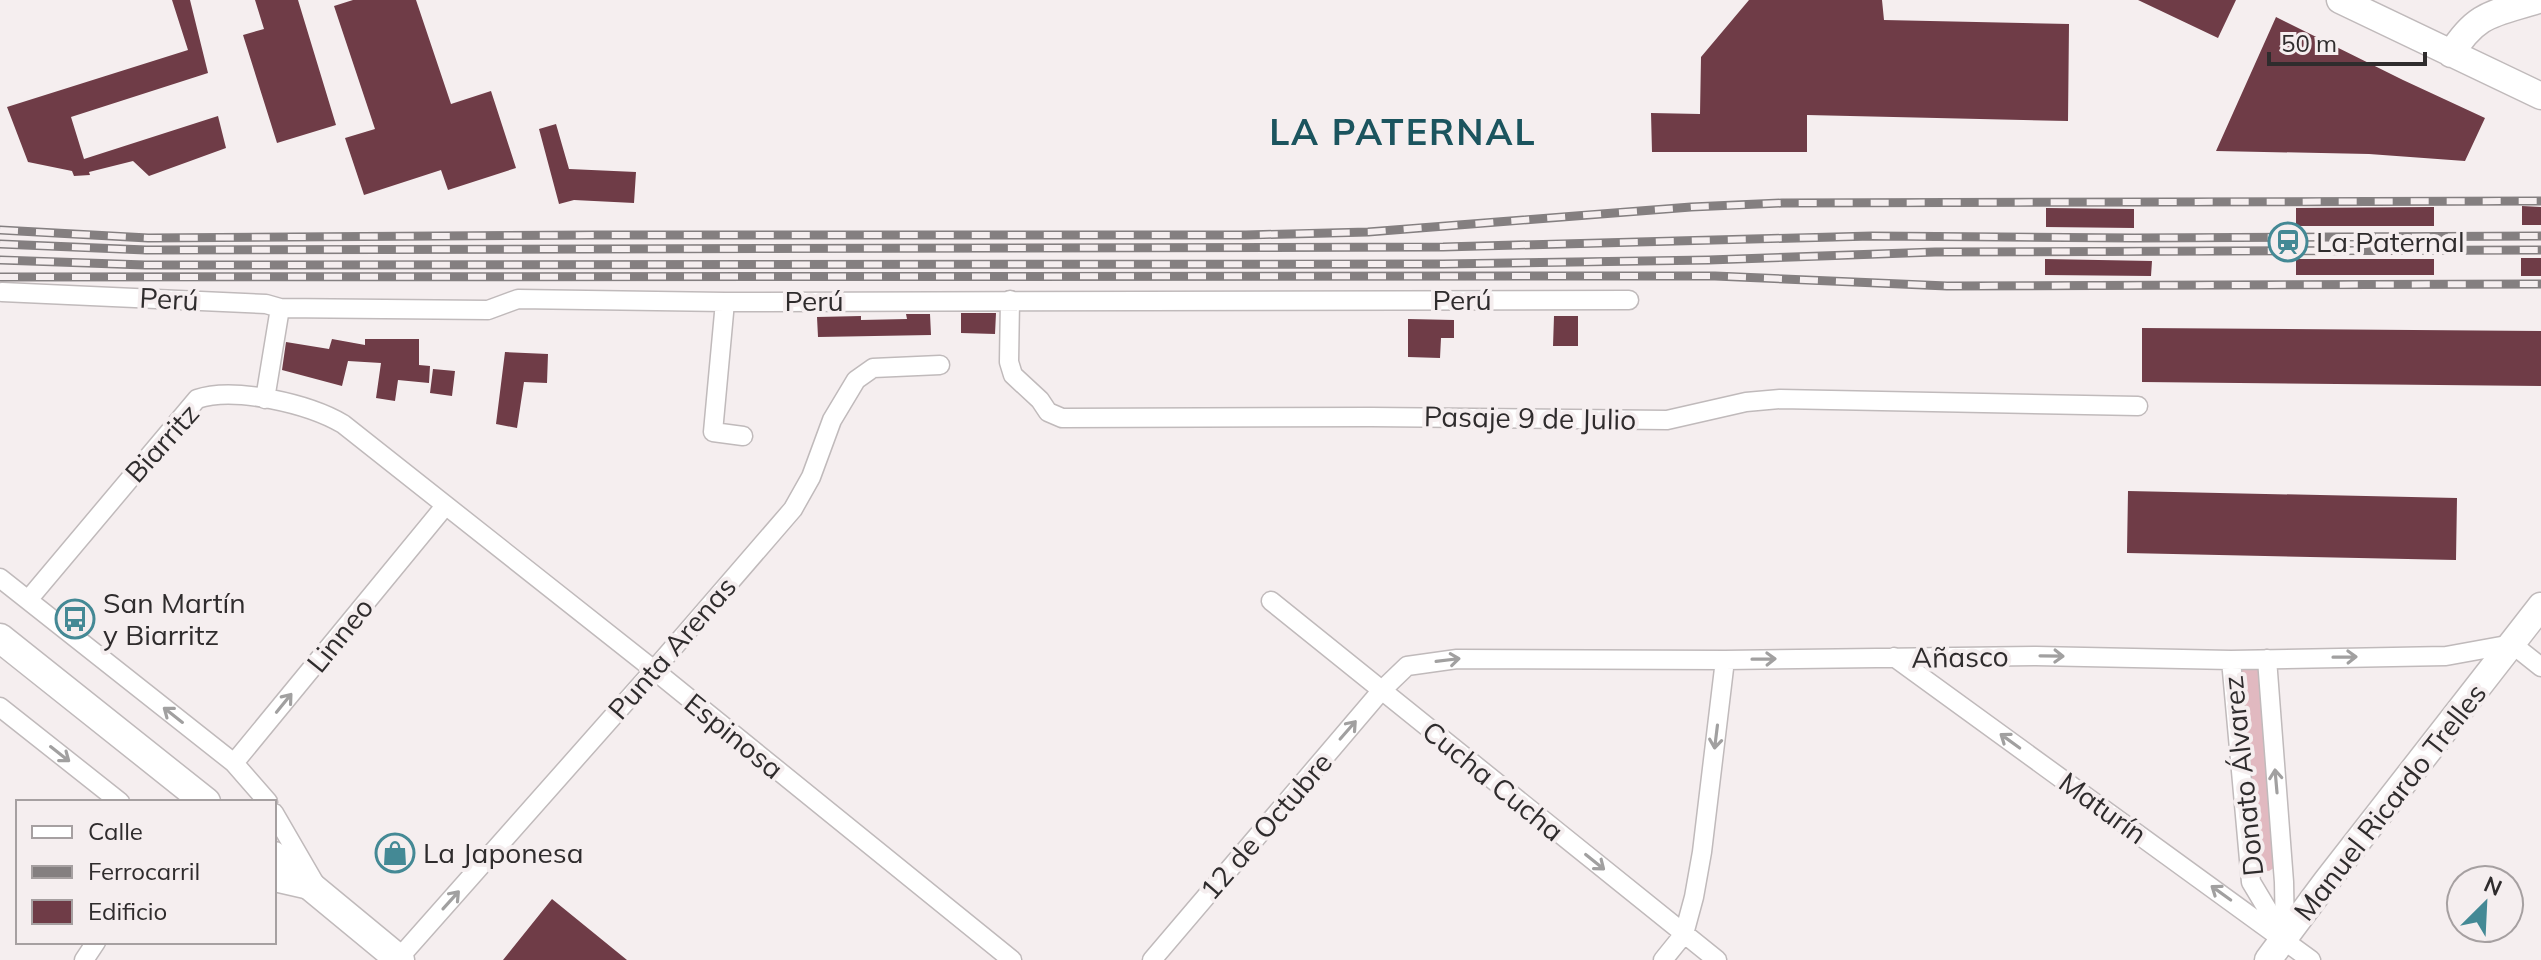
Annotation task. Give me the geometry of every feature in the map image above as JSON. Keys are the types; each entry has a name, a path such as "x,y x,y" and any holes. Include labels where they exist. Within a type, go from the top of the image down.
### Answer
{"main road":[{"path":"2340,0 2541,96"},
{"path":"2451,54 2464,34 2480,19 2538,0"},
{"name":"Manuel Ricardo Trelles","path":"2268,960 2541,606"},
{"path":"0,638 203,800"},
{"path":"276,858 403,959"}],"street":[{"name":"Perú","path":"2,292 266,304 280,308 488,310 518,299 725,302 1629,300"},
{"name":"Pasaje 9 de Julio","path":"1010,300 1009,362 1013,375 1040,400 1048,412 1062,418 1667,420 1746,402 1780,399 2138,406"},
{"path":"725,302 713,432 743,436"},
{"path":"265,399 280,308"},
{"name":"Punta Arenas","path":"403,959 793,509 811,477 832,420 856,380 873,368 940,365"},
{"name":"Biarritz","path":"28,600 197,399 227,393 265,399 325,413 343,424"},
{"name":"Espinosa","path":"343,424 654,670 1012,960"},
{"name":"Linneo","path":"234,763 445,506"},
{"path":"0,578 234,763 266,800"},
{"name":"Cucha Cucha","path":"1271,601 1717,960"},
{"path":"2512,644 2541,667"},
{"name":"Añasco","path":"1381,691 1407,666 1457,659 2036,656 2231,660 2446,656 2512,644"},
{"name":"Maturín","path":"1894,657 2311,960"},
{"name":"Donato Álvarez","path":"2267,659 2284,882 2285,939"},
{"path":"1663,960 1684,934 1702,852 1725,660"},
{"name":"Donato Álvarez","path":"2231,660 2251,882 2285,939"},
{"name":"12 de Octubre","path":"1152,960 1381,691"},
{"path":"0,707 117,800"},
{"path":"276,817 319,892"},
{"path":"276,882 319,892"}],"shaded area":[{"path":"2267,659 2277,866 2269,871 2257,870 2231,660"}],"building":[{"path":"172,0 190,0 208,73 71,117 84,159 218,116 226,148 149,176 133,161 89,172 90,175 74,176 72,171 28,162 7,107 188,50"},
{"path":"255,0 298,0 336,125 277,143 243,35 264,29"},
{"path":"353,0 416,0 451,104 491,91 516,168 448,190 441,170 364,195 345,138 375,129 334,6"},
{"path":"1749,0 1882,0 1884,20 2069,24 2068,121 1807,115 1807,152 1652,152 1651,113 1700,114 1701,57"},
{"path":"2138,0 2236,0 2218,38"},
{"path":"2276,17 2485,118 2465,161 2369,154 2216,151"},
{"path":"556,124 569,169 636,172 634,203 574,200 559,204 539,129"},
{"path":"2522,206 2541,207 2541,225 2522,225"},
{"path":"2434,207 2434,226 2296,226 2296,208"},
{"path":"2046,208 2134,209 2134,228 2046,227"},
{"path":"2521,258 2541,258 2541,276 2521,276"},
{"path":"2045,259 2152,261 2151,276 2045,275"},
{"path":"2296,259 2434,259 2434,275 2296,275"},
{"path":"961,313 996,313 995,334 961,333"},
{"path":"906,314 930,314 931,335 818,337 817,317 907,319"},
{"path":"1554,316 1578,316 1578,346 1553,346"},
{"path":"1408,319 1454,320 1454,338 1441,338 1440,358 1408,357"},
{"path":"2142,328 2541,331 2541,386 2142,382"},
{"path":"332,339 365,345 365,339 419,339 419,365 430,366 429,383 398,380 395,401 376,398 381,363 348,361 342,386 282,370 286,342 329,349"},
{"path":"505,352 548,354 547,383 524,382 517,428 496,424"},
{"path":"433,369 455,371 452,396 430,393"},
{"path":"2128,491 2457,498 2456,560 2127,553"},
{"path":"552,899 627,960 503,960"}],"railway":[{"path":"0,230 148,238 1246,235 1368,232 1782,203 2541,201"},
{"path":"0,244 146,250 1443,247 1872,236 2541,236"},
{"path":"0,260 145,265 1443,264 1709,260 1935,252 2541,250"},
{"path":"0,277 1715,276 1947,286 2541,284"}],"place":[{"name":"La Paternal","path":"2288,242"},
{"name":"San Martín y Biarritz","path":"75,619"},
{"name":"La Japonesa","path":"395,853"}],"district":[{"name":"LA PATERNAL","path":"1403,132"}]}
